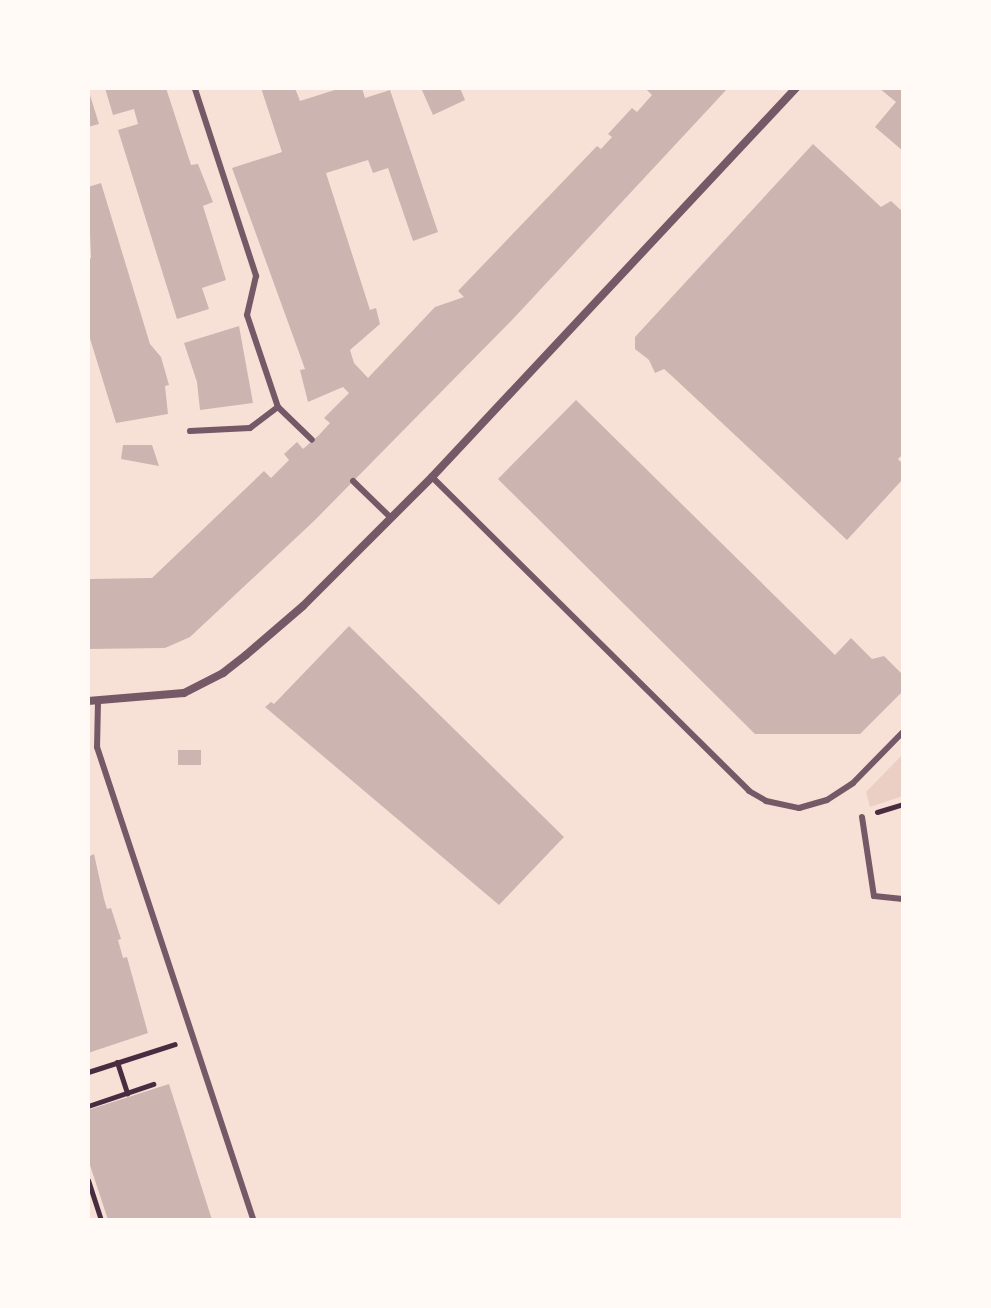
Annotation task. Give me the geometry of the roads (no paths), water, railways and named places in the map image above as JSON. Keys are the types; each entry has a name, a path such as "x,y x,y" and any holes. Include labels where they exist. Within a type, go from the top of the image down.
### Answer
{"street":[{"path":"93,701 184,693 223,673 303,606 432,477 796,88"}],"lane":[{"path":"195,89 256,276 247,315 278,407 312,440"},
{"path":"190,431 250,428 278,407"},
{"path":"432,477 749,791 766,801 799,808 827,800 853,783 903,732"},
{"path":"353,481 391,518"},
{"path":"93,701 97,747 253,1220"},
{"path":"862,817 874,896 903,899"}]}
